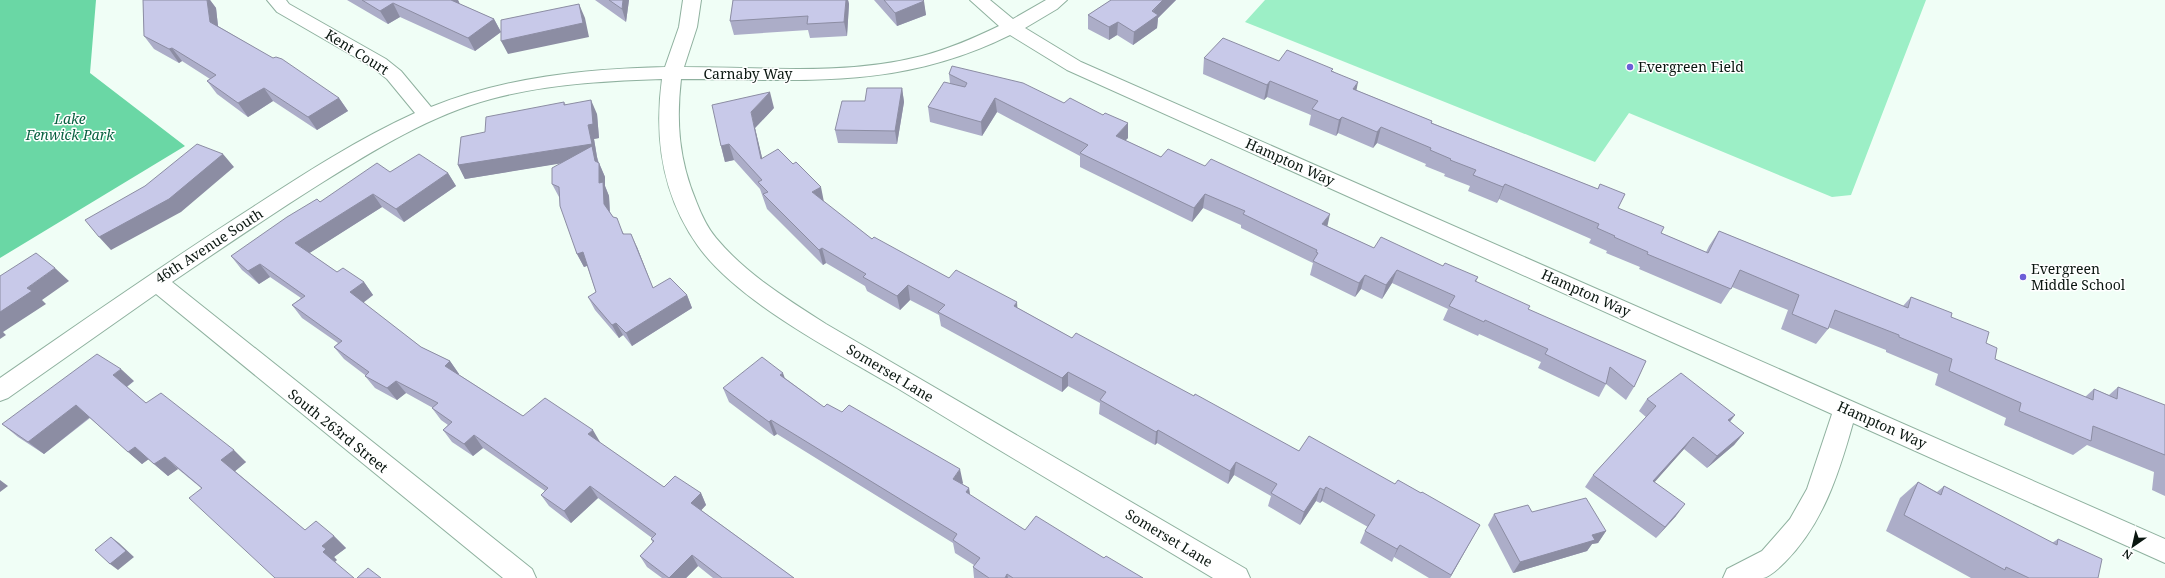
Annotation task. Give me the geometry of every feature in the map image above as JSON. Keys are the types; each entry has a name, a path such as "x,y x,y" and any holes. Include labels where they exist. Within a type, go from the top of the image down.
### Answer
{"street":[{"name":"Kent Court","path":"276,0 283,8 379,63 394,75 427,115"},
{"name":"Somerset Lane","path":"692,0 688,27 673,73 668,120 670,156 678,186 694,223 708,244 730,266 767,296 818,330 1237,578"},
{"name":"Hampton Way","path":"979,0 1012,27 1074,66 2165,551"},
{"name":"Carnaby Way","path":"427,115 486,94 601,75 673,73 730,75 854,73 910,65 961,50 1012,27 1058,0"},
{"name":"46th Avenue South","path":"0,391 155,282 370,143 427,115"},
{"name":"South 263rd Street","path":"155,282 388,472 523,578"},
{"path":"1736,578 1770,560 1803,522 1820,491 1846,408"}],"green space":[{"name":"Lake Fenwick Park","path":"0,0 96,0 90,73 185,146 0,258"},
{"name":"Evergreen Field","path":"1265,0 1926,0 1851,195 1832,197 1629,113 1595,162 1245,22"}],"building":[{"path":"143,0 207,0 210,22 273,58 276,57 282,59 339,98 308,117 264,88 238,103 207,81 216,75 172,48 169,49 144,36"},
{"path":"362,0 451,0 494,19 468,38 393,3 380,11"},
{"path":"609,0 623,0 622,9"},
{"path":"733,0 846,0 844,22 807,24 808,16 730,21"},
{"path":"884,0 923,0 924,1 895,13"},
{"path":"1111,0 1163,0 1152,11 1158,15 1134,32 1118,22 1109,27 1088,15"},
{"path":"579,4 583,23 501,41 501,20"},
{"path":"1223,38 1279,61 1287,50 1333,69 1331,71 1358,82 1353,89 1432,121 1431,123 1598,189 1600,184 1625,194 1618,208 1664,227 1661,233 1708,253 1719,231 1908,308 1911,297 1952,313 1951,317 1989,332 1986,343 1997,348 1995,359 2093,400 2094,389 2117,399 2118,387 2165,405 2165,455 2093,426 2091,441 2019,411 2021,403 1949,371 1952,359 1899,337 1899,335 1835,310 1828,329 1792,314 1799,295 1740,270 1731,289 1647,254 1648,252 1597,228 1599,224 1505,184 1503,187 1473,175 1476,170 1450,160 1451,159 1430,150 1431,148 1381,127 1377,132 1342,117 1339,120 1312,109 1318,101 1270,81 1267,85 1204,58"},
{"path":"952,66 1023,83 1064,103 1070,98 1103,115 1105,113 1128,123 1116,136 1161,157 1168,149 1205,166 1211,159 1330,214 1322,224 1374,248 1381,237 1443,266 1445,263 1478,277 1475,281 1530,306 1528,309 1646,361 1634,387 1610,367 1606,384 1545,354 1548,349 1485,320 1484,322 1449,306 1455,296 1397,270 1386,285 1365,275 1359,283 1313,261 1318,253 1316,252 1317,250 1243,214 1245,211 1205,194 1194,208 1080,153 1088,145 995,98 981,122 928,107 944,82 965,87 967,83 949,74"},
{"path":"867,88 902,88 895,131 835,130 842,101 865,101"},
{"path":"770,92 751,112 761,159 778,149 793,164 796,162 821,187 812,192 872,239 874,237 949,278 956,270 1017,302 1014,306 1072,338 1076,333 1194,396 1195,394 1299,451 1309,436 1395,484 1398,480 1480,525 1451,575 1400,545 1397,549 1365,531 1375,515 1326,487 1324,490 1320,488 1304,512 1271,493 1277,484 1236,462 1230,471 1158,430 1156,432 1100,400 1106,392 1068,372 1062,378 938,312 945,305 908,285 897,296 863,277 866,274 822,248 819,250 763,194 768,192 758,182 762,180 729,144 721,146 712,105"},
{"path":"591,100 593,124 588,125 592,144 458,165 461,137 485,132 486,117 564,102 564,105"},
{"path":"197,144 223,154 169,199 99,237 85,220 145,186"},
{"path":"592,146 595,161 599,163 599,183 603,182 604,204 613,217 617,218 623,234 631,234 653,288 670,278 687,295 626,333 616,323 612,325 588,297 596,292 583,252 577,254 560,206 559,187 552,184 552,168"},
{"path":"419,154 448,173 396,209 373,194 295,243 337,272 343,268 364,282 350,292 421,347 450,361 445,366 523,416 545,398 593,430 588,434 664,487 675,476 701,493 691,503 794,578 722,578 692,555 669,578 640,556 654,541 651,539 656,534 590,486 564,511 541,495 548,488 474,435 464,444 443,430 452,422 432,408 438,403 396,381 387,388 365,376 369,372 334,347 342,341 292,305 305,296 260,264 248,271 231,256 287,217 317,199 320,202 377,163 390,172"},
{"path":"36,253 55,268 27,288 32,291 0,312 0,276"},
{"path":"97,354 121,369 113,375 146,403 161,393 234,450 221,460 305,530 316,521 334,536 322,546 326,549 323,552 354,578 275,578 189,498 202,488 165,457 154,464 135,447 128,452 76,405 28,442 2,424"},
{"path":"762,357 783,373 780,375 824,407 827,404 842,412 849,405 960,469 953,479 969,488 966,492 1025,530 1036,516 1104,558 1106,556 1143,578 1013,578 1007,574 1005,578 989,578 973,567 980,558 953,540 957,534 771,420 769,422 723,388"},
{"path":"1681,373 1735,415 1728,420 1744,433 1717,456 1693,437 1653,481 1685,504 1665,527 1593,475 1656,406 1647,399"},
{"path":"1918,482 1941,495 1944,486 2057,545 2058,539 2102,559 2098,578 2029,578 2006,567 2005,570 1904,515"},
{"path":"1586,498 1606,531 1592,535 1595,540 1520,562 1494,514 1528,505 1532,512"},
{"path":"111,537 126,551 110,564 95,550"},
{"path":"368,568 381,578 357,578"}],"place":[{"name":"Evergreen Field","path":"1630,67"},
{"name":"Evergreen Middle School","path":"2023,277"}]}
